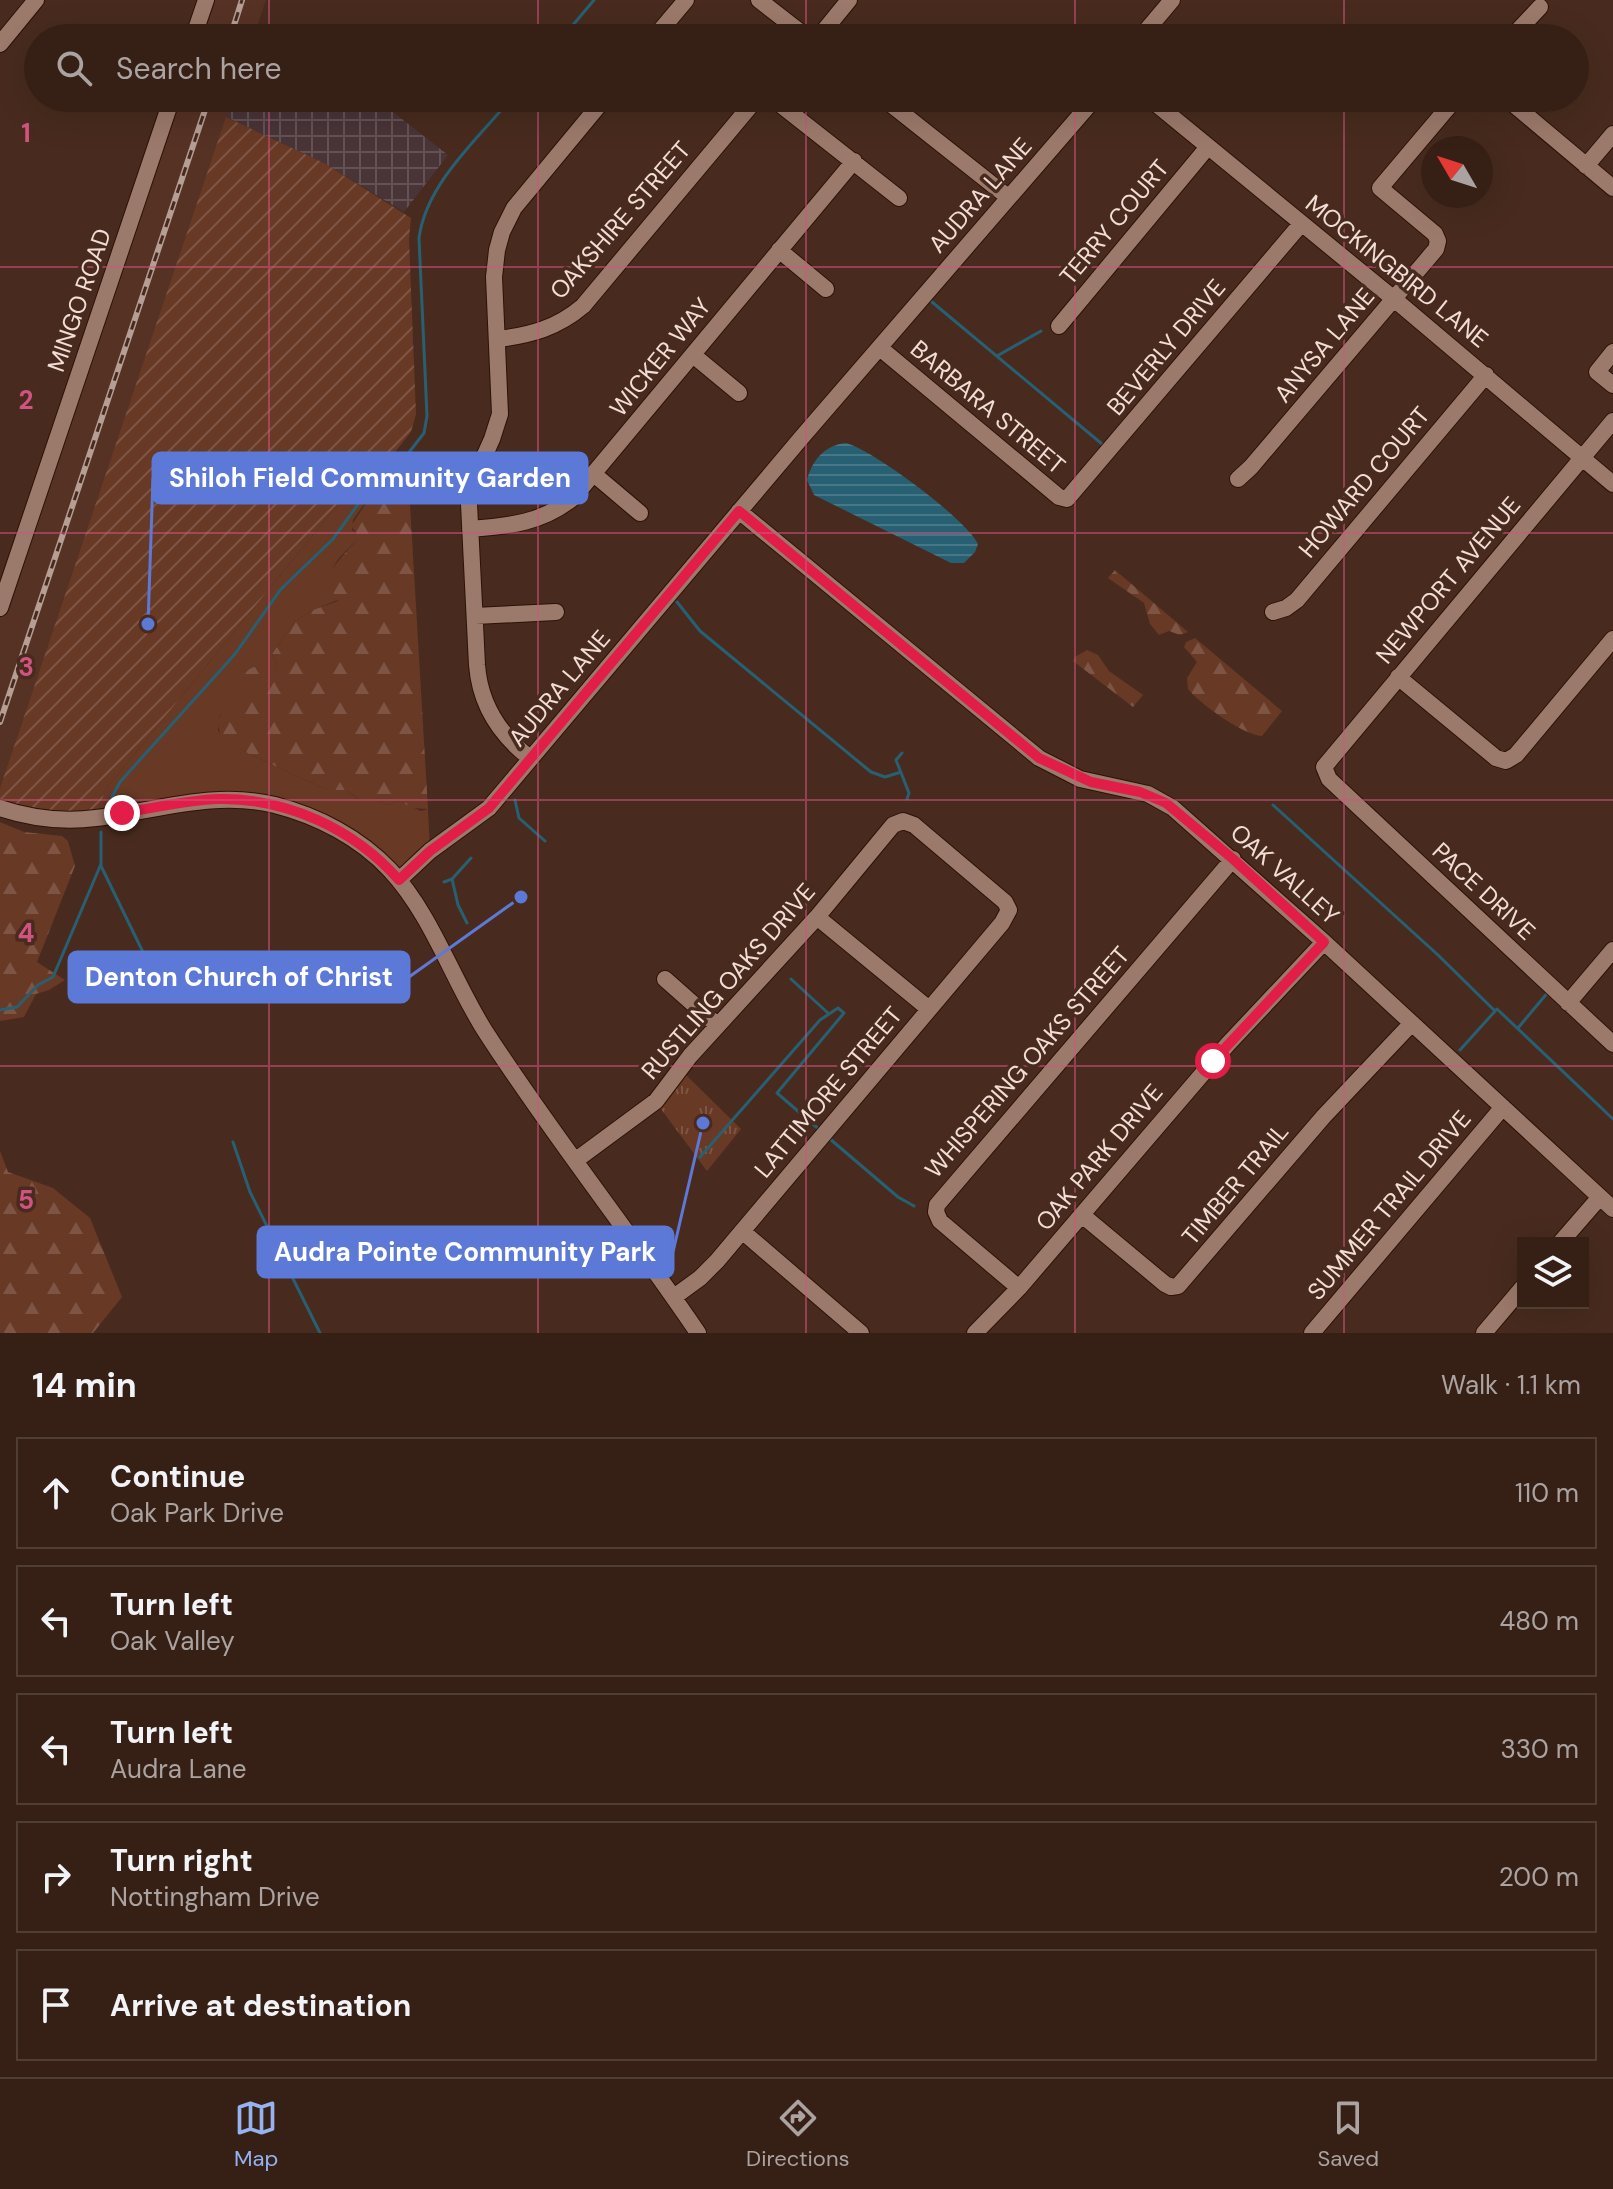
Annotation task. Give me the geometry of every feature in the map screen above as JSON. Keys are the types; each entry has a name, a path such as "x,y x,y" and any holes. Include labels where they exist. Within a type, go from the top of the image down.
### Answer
{"street":[{"path":"0,44 36,0"},
{"path":"198,24 206,0"},
{"path":"666,24 686,0"},
{"path":"759,0 790,24"},
{"path":"829,24 849,0"},
{"path":"1152,24 1172,0"},
{"path":"1524,24 1540,7"},
{"name":"MINGO ROAD","path":"0,608 167,112"},
{"path":"530,758 506,735 486,704 477,675 470,529 472,487 500,414 494,269 502,232 521,199 593,112"},
{"name":"OAKSHIRE STREET","path":"498,339 538,332 566,319 583,306 745,112"},
{"path":"790,112 899,198"},
{"path":"901,112 1008,197"},
{"name":"AUDRA LANE","path":"399,880 430,851 483,814 1083,112"},
{"name":"MOCKINGBIRD LANE","path":"1165,112 1486,375 1613,484"},
{"name":"ANYSA LANE","path":"1238,479 1433,252 1438,241 1433,232 1380,188 1444,112"},
{"path":"1522,112 1613,188"},
{"path":"1586,166 1613,134"},
{"name":"TERRY COURT","path":"1059,326 1207,148"},
{"name":"WICKER WAY","path":"470,529 511,525 546,516 574,497 854,161"},
{"name":"BEVERLY DRIVE","path":"1067,499 1301,224"},
{"path":"779,250 826,289"},
{"name":"BARBARA STREET","path":"880,348 1059,497 1067,499"},
{"path":"1613,352 1597,372 1613,385"},
{"path":"693,355 739,393"},
{"name":"HOWARD COURT","path":"1273,612 1297,600 1486,375"},
{"name":"NEWPORT AVENUE","path":"1324,771 1328,760 1613,421"},
{"path":"595,475 640,513"},
{"name":"OAK VALLEY","path":"739,511 1039,758 1091,782 1140,792 1173,808 1233,859 1613,1209"},
{"path":"475,616 556,612"},
{"path":"1398,677 1496,758 1506,761 1516,755 1613,639"},
{"name":"PACE DRIVE","path":"1324,771 1613,1044"},
{"path":"0,808 31,815 75,819 206,800 271,804 341,832 381,861 416,905 486,1032 698,1333"},
{"name":"RUSTLING OAKS DRIVE","path":"576,1160 656,1101 717,1025 817,917 889,828 903,821 914,825 991,889 1009,910"},
{"name":"WHISPERING OAKS STREET","path":"1019,1288 940,1221 937,1205 1233,859"},
{"name":"LATTIMORE STREET","path":"674,1297 705,1273 742,1231 1002,923 1009,910"},
{"path":"817,917 929,1009"},
{"name":"OAK PARK DRIVE","path":"975,1333 1019,1288 1228,1044 1324,942"},
{"path":"1568,1003 1613,950"},
{"path":"665,979 717,1025"},
{"name":"TIMBER TRAIL","path":"1082,1215 1165,1284 1178,1286 1324,1116 1412,1023"},
{"name":"SUMMER TRAIL DRIVE","path":"1312,1333 1503,1107"},
{"path":"1565,1237 1600,1197"},
{"path":"742,1231 861,1333"},
{"path":"1484,1333 1517,1294"}],"shaded area":[{"path":"206,0 266,0 258,24 198,24"},
{"path":"167,112 228,112 0,788 0,608"},
{"path":"228,112 393,112 448,155 404,212 324,163 226,117"}],"green space":[{"path":"226,117 324,163 411,218 409,239 416,414 411,432 391,457 375,459 106,789 95,818 0,808 0,788"},
{"path":"391,457 408,471 428,809 413,808 399,801 386,805 380,801 363,802 346,790 327,790 249,754 221,736 217,722 224,709 245,687 242,678 249,670 256,667 275,668 277,665 272,654 295,621 338,601 327,582 336,564 357,540 351,526 372,494 369,482 375,459"},
{"path":"375,459 369,482 372,493 353,520 352,530 357,534 357,540 337,561 332,572 331,589 338,600 295,621 272,654 277,665 275,669 266,668 245,682 245,687 219,717 218,730 249,754 327,790 346,790 358,799 380,801 386,805 399,801 421,811 428,809 430,851 399,880 355,841 246,801 95,818 106,789"},
{"path":"1115,570 1188,632 1180,635 1169,631 1159,635 1150,624 1144,603 1108,578"},
{"path":"1195,638 1282,711 1262,736 1222,717 1188,689 1187,678 1197,662 1184,647 1186,642"},
{"path":"1087,650 1098,655 1109,671 1143,695 1133,707 1073,661"},
{"path":"0,822 24,832 62,836 68,841 75,866 37,962 65,980 36,994 24,1017 0,1021"},
{"path":"680,1069 741,1129 707,1171 655,1101"},
{"path":"0,1151 8,1172 53,1188 90,1218 122,1297 93,1333 0,1333"}],"water":[{"path":"846,443 876,458 938,503 970,533 978,544 975,552 964,563 951,563 814,495 807,480 812,466 826,450"}],"waterway":[{"path":"574,24 594,0"},
{"path":"112,797 120,782 235,654 281,589 333,539 369,489 381,476 400,464 424,433 427,416 419,238 424,218 443,181 499,112"},
{"path":"932,302 1102,444"},
{"path":"997,356 1041,331"},
{"path":"677,602 700,631 871,772 885,777 901,772"},
{"path":"902,753 896,760 909,793 907,799"},
{"path":"515,800 519,818 545,841"},
{"path":"1273,805 1495,1011"},
{"path":"101,832 101,866 160,987"},
{"path":"444,882 452,879 471,858"},
{"path":"0,1010 17,1007 38,985 53,977 101,864"},
{"path":"452,879 458,905 467,923"},
{"path":"791,979 829,1014"},
{"path":"1518,1028 1549,991"},
{"path":"700,1157 820,1020 838,1008 844,1013 777,1093 821,1131"},
{"path":"1460,1050 1497,1009 1613,1119"},
{"path":"830,1139 898,1197 914,1206"},
{"path":"233,1142 250,1192 320,1333"}],"railway":[{"path":"234,24 242,0"},
{"path":"0,722 204,112"}],"place":[{"name":"Shiloh Field Community Garden","path":"148,624"},
{"name":"Denton Church of Christ","path":"521,897"},
{"name":"Audra Pointe Community Park","path":"703,1123"}],"route":[{"path":"122,813 206,800 271,804 341,832 381,861 399,880 430,851 489,808 739,511 1039,758 1091,782 1148,794 1166,803 1324,942 1213,1061"}]}
